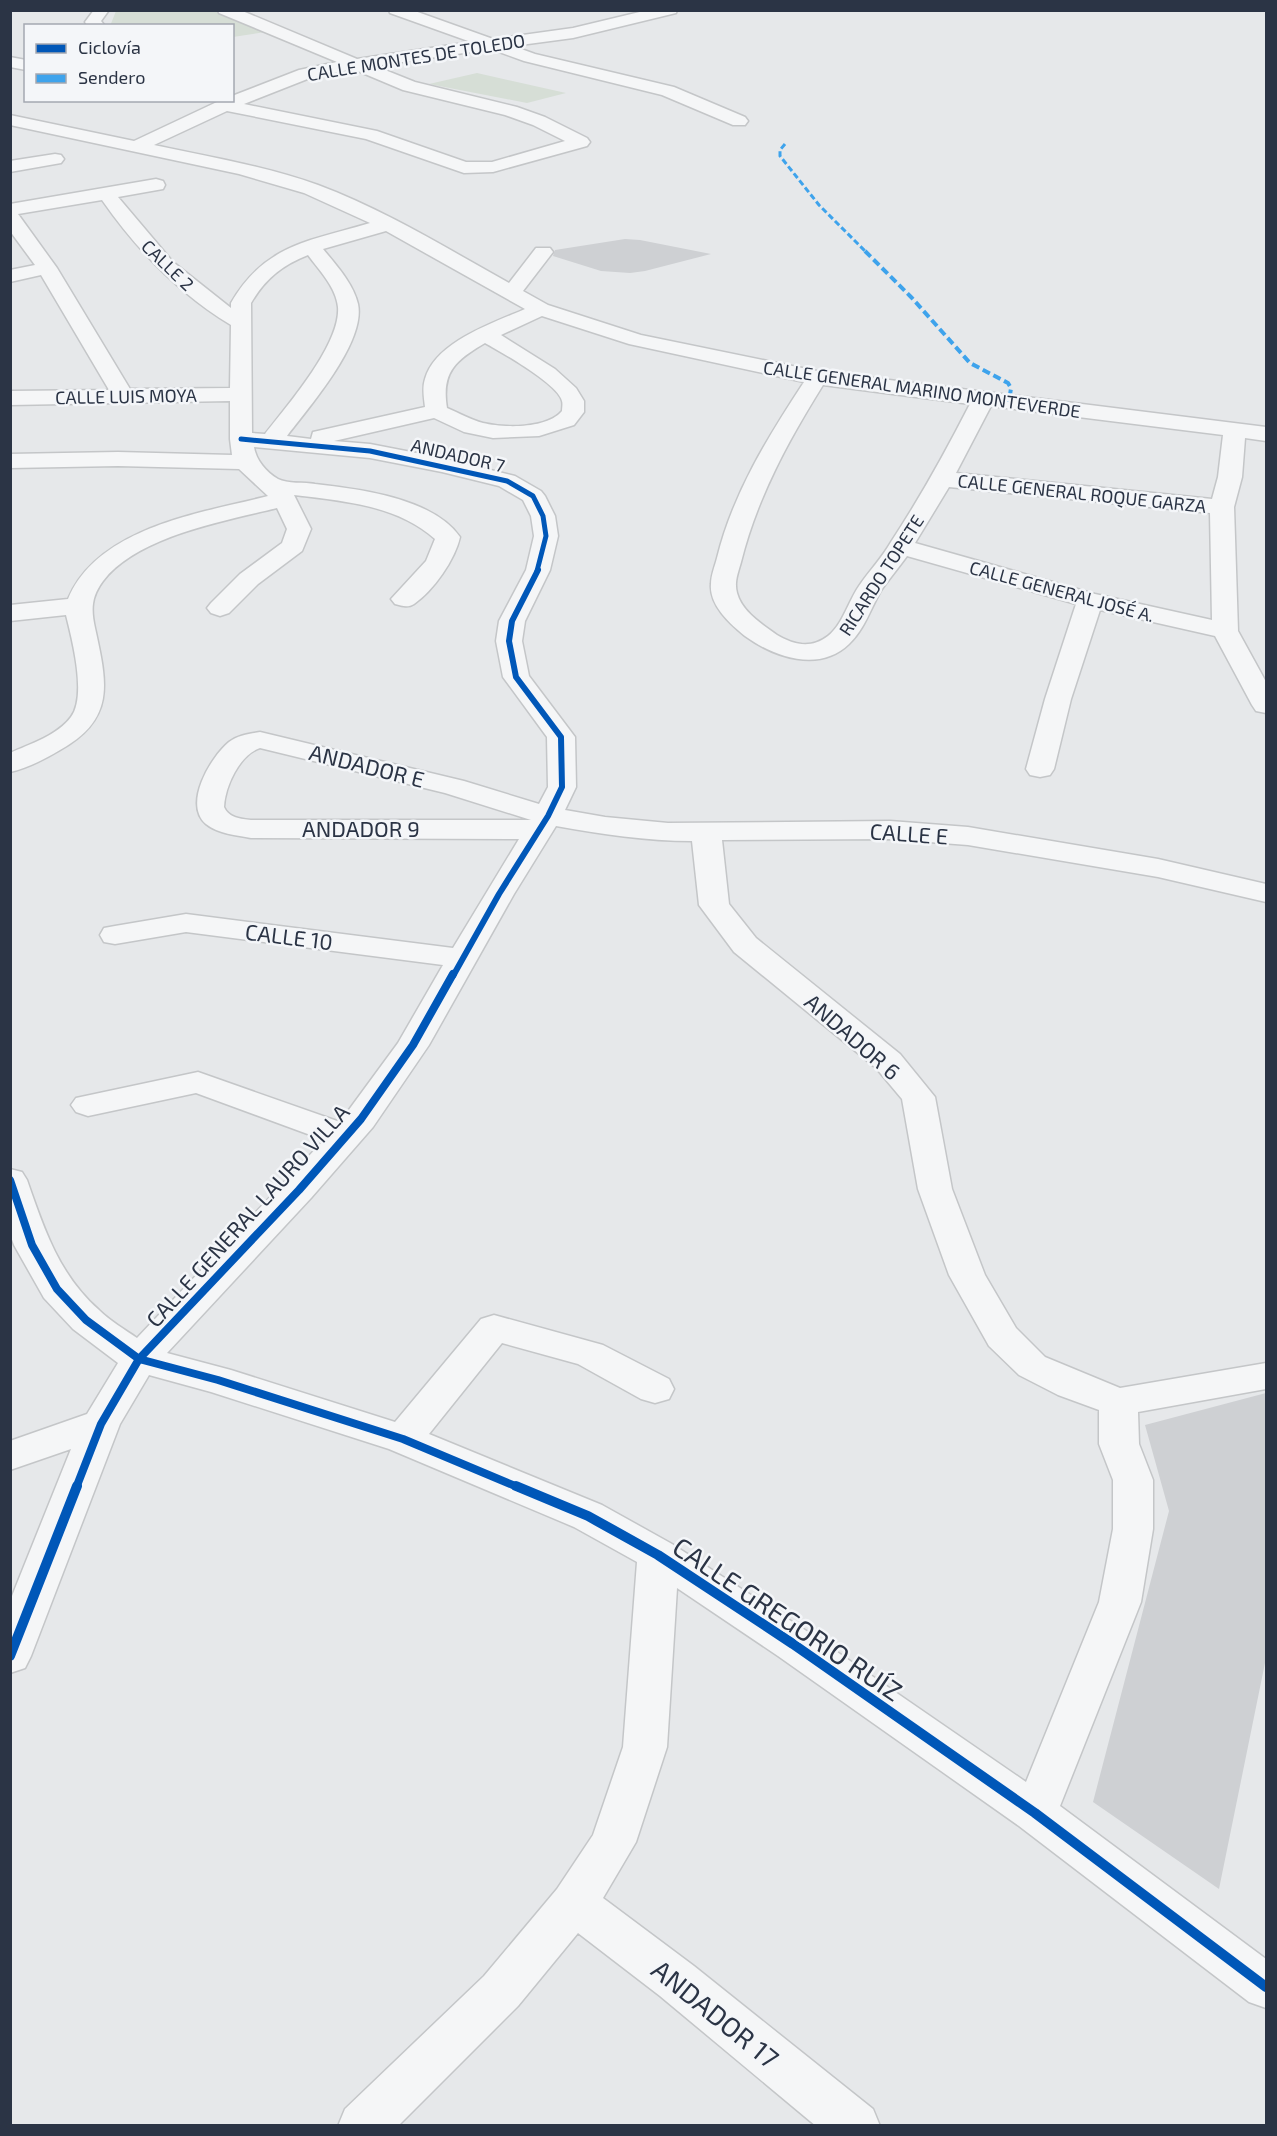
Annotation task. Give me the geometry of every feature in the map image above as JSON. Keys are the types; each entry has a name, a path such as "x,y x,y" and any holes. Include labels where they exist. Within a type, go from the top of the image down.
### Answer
{"street":[{"path":"95,24 93,22 102,10"},
{"path":"225,10 409,86 512,111 582,142 493,167 464,168 371,135 225,105"},
{"path":"396,10 553,64 668,91 739,121"},
{"name":"CALLE MONTES DE TOLEDO","path":"234,102 305,74 353,64 606,27 670,10"},
{"path":"572,15 606,27"},
{"path":"250,37 282,33"},
{"name":"CALLE MONTES DE TOLEDO","path":"138,146 233,102"},
{"name":"CALLE GENERAL MARINO MONTEVERDE","path":"10,120 242,169 311,189 388,224 541,309 636,340 817,378 1266,434"},
{"path":"10,166 55,159"},
{"path":"10,210 156,185"},
{"name":"CALLE 2","path":"106,193 128,224 175,276 217,309 241,323"},
{"path":"10,218 47,268 124,397"},
{"path":"220,608 249,579 293,546 299,529 279,492 243,451 241,303 251,285 269,267 312,247 388,224"},
{"path":"283,443 335,352 349,322 343,291 312,247"},
{"path":"511,293 543,252"},
{"path":"10,276 47,268"},
{"path":"437,411 434,394 437,375 449,359 465,346 541,309"},
{"path":"283,443 437,411 462,424 505,432 532,431 566,420 574,404 569,393 520,355 487,335"},
{"name":"RICARDO TOPETE","path":"817,378 776,442 732,540 723,587 730,606 741,620 776,646 793,653 820,650 834,644 843,636 869,591 900,548 942,479 984,399"},
{"name":"CALLE LUIS MOYA","path":"10,398 242,394"},
{"path":"1235,429 1230,477 1222,507 1225,631 1266,705"},
{"name":"ANDADOR 7","path":"10,461 118,459 243,451 283,443 370,451 482,474 526,490 538,502 546,536 538,570 512,621 509,641 516,677 561,737 562,787 543,823"},
{"name":"CALLE GENERAL ROQUE GARZA","path":"942,479 1222,507"},
{"path":"10,764 59,738 81,723 91,706 88,664 78,606 86,586 104,565 131,548 279,492 344,495 402,508 424,516 448,537 446,551 434,569 404,599"},
{"name":"CALLE GENERAL JOSÉ A.","path":"900,548 1090,600 1225,631"},
{"path":"1040,769 1058,699 1090,600"},
{"path":"10,613 78,606"},
{"name":"ANDADOR E","path":"210,793 238,747 260,740 454,787 543,823"},
{"name":"ANDADOR 9","path":"210,793 208,806 211,814 222,824 251,829 543,823"},
{"name":"CALLE E","path":"543,823 668,832 890,830 968,836 1158,868 1266,893"},
{"name":"CALLE GENERAL LAURO VILLA","path":"10,1656 101,1424 140,1359 299,1190 361,1119 413,1045 543,823"},
{"name":"ANDADOR 6","path":"706,832 714,905 745,945 888,1061 918,1097 934,1189 967,1275 1002,1337 1032,1366 1071,1385 1118,1402"},
{"name":"CALLE 10","path":"115,935 186,923 462,958"},
{"path":"88,1105 198,1082 346,1136"},
{"name":"CALLE GREGORIO RUÍZ","path":"10,1180 21,1249 86,1320 140,1359 218,1380 403,1439 588,1516 658,1555 793,1644 1035,1813 1266,1987"},
{"path":"403,1439 494,1328 590,1354 655,1389"},
{"path":"1035,1813 1120,1602 1133,1529 1133,1480 1119,1444 1118,1402 1266,1376"},
{"path":"10,1456 101,1424"},
{"path":"384,2119 501,1991 574,1903 613,1842 645,1747 658,1555"},
{"name":"ANDADOR 17","path":"574,1903 677,1981 855,2126"}],"shaded area":[{"path":"218,10 272,31 234,37 234,24 111,24 116,11"},
{"path":"477,73 566,93 527,103 429,84"}],"building":[{"path":"625,239 711,254 630,273 601,271 553,256 555,250"},
{"path":"1266,1393 1266,1658 1219,1889 1093,1802 1169,1511 1145,1425"}],"marked path":[{"path":"785,144 780,150 780,156 819,205 912,298 970,363 1008,383 1011,388 1009,402"}],"cycle path":[{"path":"10,1656 101,1424 139,1359 299,1190 361,1119 413,1045 499,894 548,816 562,787 561,737 516,677 509,641 512,621 538,570 546,536 543,516 533,496 507,481 442,465 370,451 241,439"},
{"path":"10,1180 32,1245 57,1289 86,1320 139,1359 218,1380 403,1439 588,1516 658,1555 793,1644 1035,1813 1266,1987"}]}
